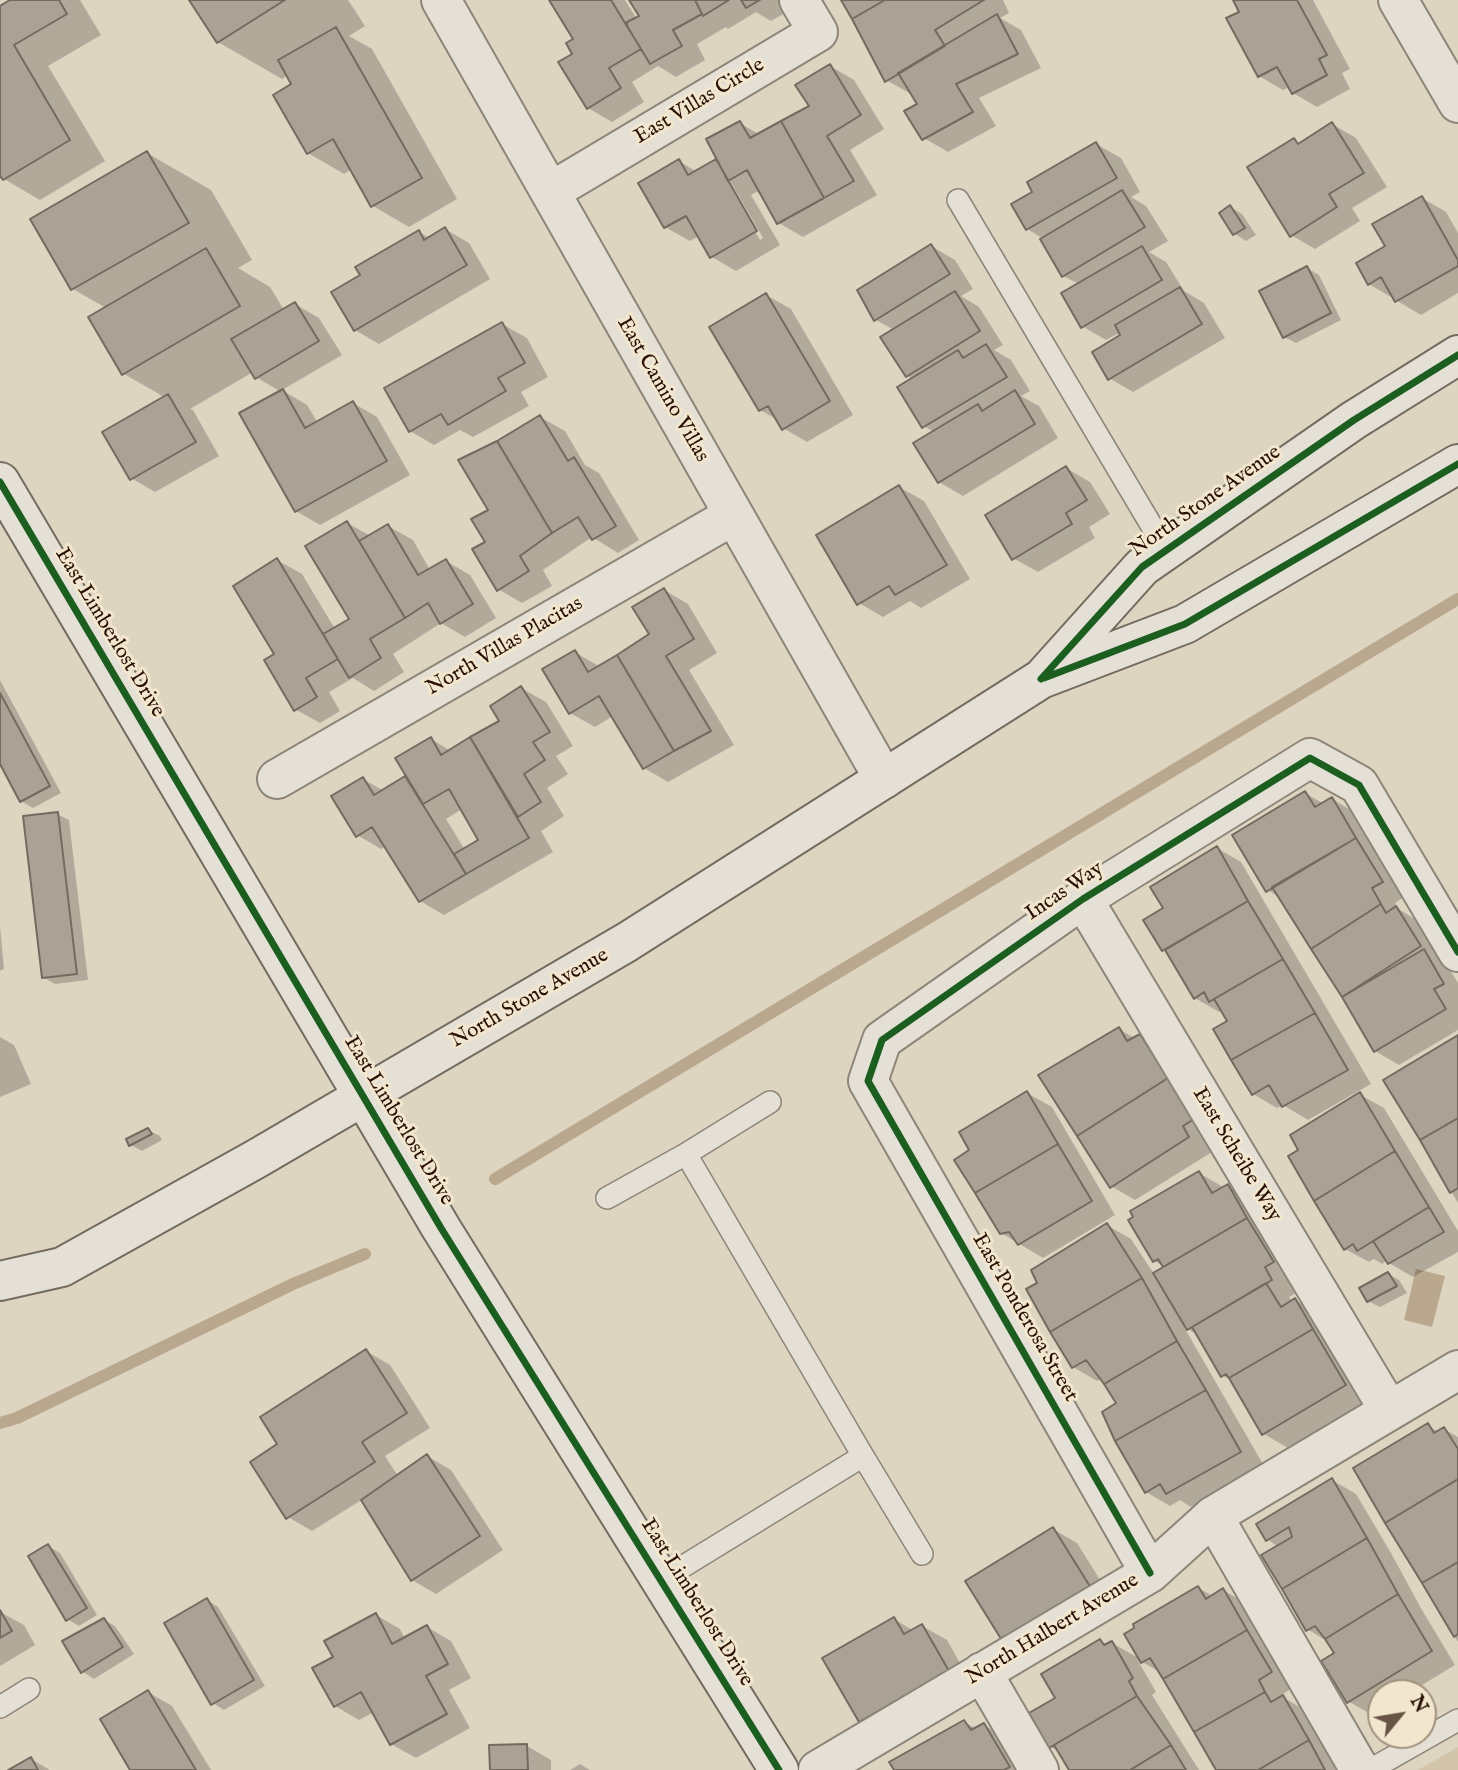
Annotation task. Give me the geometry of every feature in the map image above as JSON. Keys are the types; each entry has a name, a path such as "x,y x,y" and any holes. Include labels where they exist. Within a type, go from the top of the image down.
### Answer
{"street":[{"name":"East Camino Villas","path":"441,0 884,779"},
{"name":"East Villas Circle","path":"550,192 818,32 799,0"},
{"path":"1398,0 1458,103"},
{"name":"North Stone Avenue","path":"1041,679 1142,566 1354,420 1458,355"},
{"name":"North Stone Avenue","path":"0,1281 62,1267 256,1159 627,942 1041,679 1185,624 1458,464"},
{"name":"East Limberlost Drive","path":"0,482 441,1228 779,1770"},
{"name":"North Villas Placitas","path":"277,779 734,515"},
{"name":"Incas Way","path":"868,1081 882,1040 1083,900 1310,758 1359,785 1458,952"},
{"name":"East Scheibe Way","path":"1083,900 1389,1410"},
{"name":"East Ponderosa Street","path":"868,1081 1150,1573"},
{"name":"North Halbert Avenue","path":"818,1770 1150,1573 1213,1516 1389,1410 1453,1385"},
{"path":"1213,1516 1360,1770"},
{"path":"982,1672 1040,1770"}],"lane":[{"path":"958,200 1166,550"},
{"path":"607,1198 686,1154 770,1102"},
{"path":"686,1154 922,1554"},
{"path":"661,1580 863,1456"},
{"path":"0,1707 29,1689"},
{"path":"1370,1770 1458,1720"}],"shaded area":[{"path":"1416,1269 1445,1276 1432,1327 1404,1320"},
{"path":"1458,1747 1458,1770 1418,1770"}],"building":[{"path":"10,0 59,0 67,14 14,45 70,140 3,180 0,176 0,6"},
{"path":"189,0 285,0 217,43"},
{"path":"549,0 611,0 641,49 609,68 621,88 587,109 558,62 572,54 566,43 573,39"},
{"path":"629,0 695,0 702,14 673,30 682,46 650,64 627,26 627,22 639,16"},
{"path":"695,0 729,0 703,16"},
{"path":"741,0 760,0 746,8"},
{"path":"841,0 885,0 852,19"},
{"path":"885,0 984,0 935,30 945,46 885,82 852,19"},
{"path":"1233,0 1297,0 1327,55 1319,59 1327,75 1292,94 1277,67 1258,77 1226,18 1239,12"},
{"path":"997,14 1018,54 956,84 973,112 922,140 904,111 917,104 898,73"},
{"path":"336,27 422,178 371,207 333,139 307,154 273,95 291,84 278,60"},
{"path":"830,64 861,115 827,136 854,181 824,198 781,121 809,106 795,85"},
{"path":"740,121 750,138 781,121 824,198 777,224 747,170 728,181 706,139"},
{"path":"1332,122 1364,173 1329,194 1337,207 1290,237 1247,167 1294,138 1298,144"},
{"path":"1096,142 1117,178 1026,230 1011,204 1032,192 1027,182"},
{"path":"147,151 189,223 71,290 30,219"},
{"path":"679,159 688,175 716,159 757,231 710,258 686,216 664,228 638,183"},
{"path":"1122,190 1145,227 1062,277 1040,239"},
{"path":"1422,196 1458,260 1458,266 1395,302 1381,277 1368,285 1356,263 1385,246 1372,224"},
{"path":"1230,205 1245,228 1233,235 1219,213"},
{"path":"445,227 467,265 354,331 331,292 360,275 355,267 419,230 424,240"},
{"path":"931,244 950,274 874,321 857,290"},
{"path":"1142,246 1162,280 1081,328 1061,293"},
{"path":"206,248 240,306 122,375 88,317"},
{"path":"1307,266 1331,313 1283,338 1259,291"},
{"path":"1180,287 1202,324 1108,380 1092,352 1120,335 1115,325"},
{"path":"955,291 980,331 906,377 880,337"},
{"path":"766,293 830,401 782,430 768,406 759,411 709,327"},
{"path":"295,302 319,341 255,379 231,339"},
{"path":"502,322 525,363 498,378 506,391 448,425 441,414 409,432 384,388"},
{"path":"986,344 1007,377 922,428 897,387 958,350 963,358"},
{"path":"283,389 305,428 353,401 387,461 295,512 239,413"},
{"path":"1015,390 1035,424 938,483 913,443 978,404 982,411"},
{"path":"168,394 196,442 130,480 102,432"},
{"path":"540,415 568,461 574,457 616,526 592,540 578,517 552,533 497,441"},
{"path":"497,441 552,533 520,556 529,571 497,591 472,549 485,542 471,519 488,510 458,460"},
{"path":"1066,466 1087,500 1066,513 1072,524 1012,560 985,515"},
{"path":"899,485 947,565 895,595 889,586 857,605 816,535"},
{"path":"347,521 405,618 370,639 381,658 349,678 323,634 349,619 305,546"},
{"path":"388,524 418,575 446,559 473,604 440,624 428,603 405,618 359,541"},
{"path":"277,558 338,659 306,678 317,697 294,711 264,660 274,654 233,586"},
{"path":"664,588 694,639 666,656 711,731 674,751 617,655 649,634 632,607"},
{"path":"575,650 588,672 617,655 674,751 643,769 599,696 569,714 542,669"},
{"path":"521,686 550,732 533,742 545,760 524,774 541,802 518,817 470,737 499,721 490,706"},
{"path":"0,693 50,786 20,802 0,764"},
{"path":"431,737 441,755 470,737 529,838 466,874 454,854 478,840 449,789 423,804 395,758"},
{"path":"405,776 466,874 419,902 372,827 356,837 331,796 363,777 374,795"},
{"path":"1305,791 1315,807 1332,797 1356,838 1266,892 1232,835"},
{"path":"58,812 77,974 42,978 23,816"},
{"path":"1356,838 1383,882 1372,888 1381,904 1311,949 1272,887"},
{"path":"1217,846 1248,901 1162,951 1143,920 1163,908 1150,887"},
{"path":"1248,901 1283,959 1209,1002 1204,992 1194,999 1165,950"},
{"path":"1381,904 1386,913 1396,906 1421,946 1342,997 1311,949"},
{"path":"1424,949 1444,984 1434,989 1446,1009 1374,1052 1342,997"},
{"path":"1283,959 1315,1013 1231,1060 1213,1029 1227,1021 1214,999"},
{"path":"1315,1013 1348,1070 1282,1107 1269,1085 1252,1095 1231,1060"},
{"path":"1119,1027 1127,1041 1140,1034 1168,1078 1077,1136 1038,1075"},
{"path":"1458,1035 1458,1118 1420,1140 1383,1080"},
{"path":"1168,1078 1194,1119 1183,1126 1189,1137 1110,1188 1077,1136"},
{"path":"1027,1091 1058,1144 975,1193 954,1160 969,1150 959,1132"},
{"path":"1360,1092 1395,1151 1314,1201 1288,1156 1298,1150 1290,1135"},
{"path":"1458,1118 1458,1188 1450,1193 1420,1140"},
{"path":"148,1128 152,1134 129,1146 126,1139"},
{"path":"1058,1144 1092,1201 1018,1245 1009,1232 1000,1234 975,1193"},
{"path":"1395,1151 1429,1207 1357,1251 1353,1244 1344,1250 1314,1201"},
{"path":"1199,1171 1212,1193 1228,1184 1247,1218 1163,1267 1158,1259 1153,1262 1128,1220 1133,1217 1130,1211"},
{"path":"1429,1207 1444,1232 1388,1264 1373,1241"},
{"path":"1247,1218 1274,1262 1265,1267 1272,1280 1187,1330 1153,1273"},
{"path":"1107,1223 1142,1278 1050,1332 1026,1289 1037,1283 1031,1270"},
{"path":"1388,1272 1397,1286 1367,1302 1359,1288"},
{"path":"1142,1278 1177,1341 1104,1384 1086,1360 1072,1368 1050,1332"},
{"path":"1266,1283 1281,1307 1295,1298 1313,1329 1229,1378 1226,1374 1221,1377 1192,1327"},
{"path":"1313,1329 1346,1385 1262,1435 1229,1378"},
{"path":"1177,1341 1206,1390 1115,1441 1102,1412 1116,1403 1104,1384"},
{"path":"366,1349 407,1413 362,1442 375,1462 286,1519 250,1462 277,1444 260,1417"},
{"path":"1206,1390 1241,1452 1166,1494 1160,1484 1145,1493 1115,1441"},
{"path":"1428,1423 1434,1433 1444,1427 1458,1449 1458,1479 1385,1523 1353,1468"},
{"path":"427,1454 480,1536 411,1581 361,1500"},
{"path":"1332,1478 1367,1538 1282,1589 1261,1555 1292,1537 1289,1527 1266,1541 1256,1524"},
{"path":"1458,1479 1458,1562 1422,1583 1385,1523"},
{"path":"1053,1527 1091,1588 1003,1642 965,1581"},
{"path":"1367,1538 1398,1594 1325,1639 1315,1626 1306,1631 1282,1589"},
{"path":"48,1544 87,1608 66,1621 28,1556"},
{"path":"1458,1562 1458,1634 1454,1637 1422,1583"},
{"path":"1198,1586 1206,1599 1223,1588 1247,1630 1163,1679 1150,1658 1141,1663 1124,1634 1134,1628 1133,1624"},
{"path":"1398,1594 1432,1651 1386,1679 1367,1679 1367,1691 1347,1703 1321,1661 1334,1653 1325,1639"},
{"path":"207,1598 254,1680 211,1705 164,1623"},
{"path":"0,1610 12,1631 0,1638"},
{"path":"376,1613 392,1644 427,1625 448,1664 426,1676 447,1714 390,1745 361,1692 334,1707 312,1668 333,1657 324,1641"},
{"path":"894,1617 904,1634 922,1624 949,1671 859,1722 822,1658"},
{"path":"104,1618 123,1647 81,1673 62,1641"},
{"path":"1247,1630 1272,1672 1259,1680 1265,1692 1194,1732 1163,1679"},
{"path":"1100,1639 1104,1645 1112,1641 1133,1678 1129,1681 1137,1696 1049,1748 1029,1713 1055,1698 1041,1674"},
{"path":"148,1690 196,1770 130,1770 100,1719"},
{"path":"1265,1692 1271,1702 1283,1695 1309,1740 1258,1770 1216,1770 1194,1732"},
{"path":"1137,1696 1171,1745 1130,1770 1069,1770 1054,1745"},
{"path":"964,1720 971,1730 984,1723 1010,1767 1004,1770 894,1770 889,1762"},
{"path":"1309,1740 1325,1770 1258,1770"},
{"path":"527,1744 528,1770 490,1770 489,1745"},
{"path":"1171,1745 1186,1770 1130,1770"},
{"path":"31,1757 38,1770 8,1770"}],"waterway":[{"path":"495,1179 1458,599"},
{"path":"0,1423 17,1418 293,1284 365,1254"}],"cycle path":[{"path":"1041,679 1142,567 1354,420 1458,355"},
{"path":"1044,678 1185,624 1458,464"},
{"path":"0,482 441,1228 779,1770"},
{"path":"1150,1573 868,1081 882,1040 1083,899 1310,758 1359,785 1458,952"}]}
